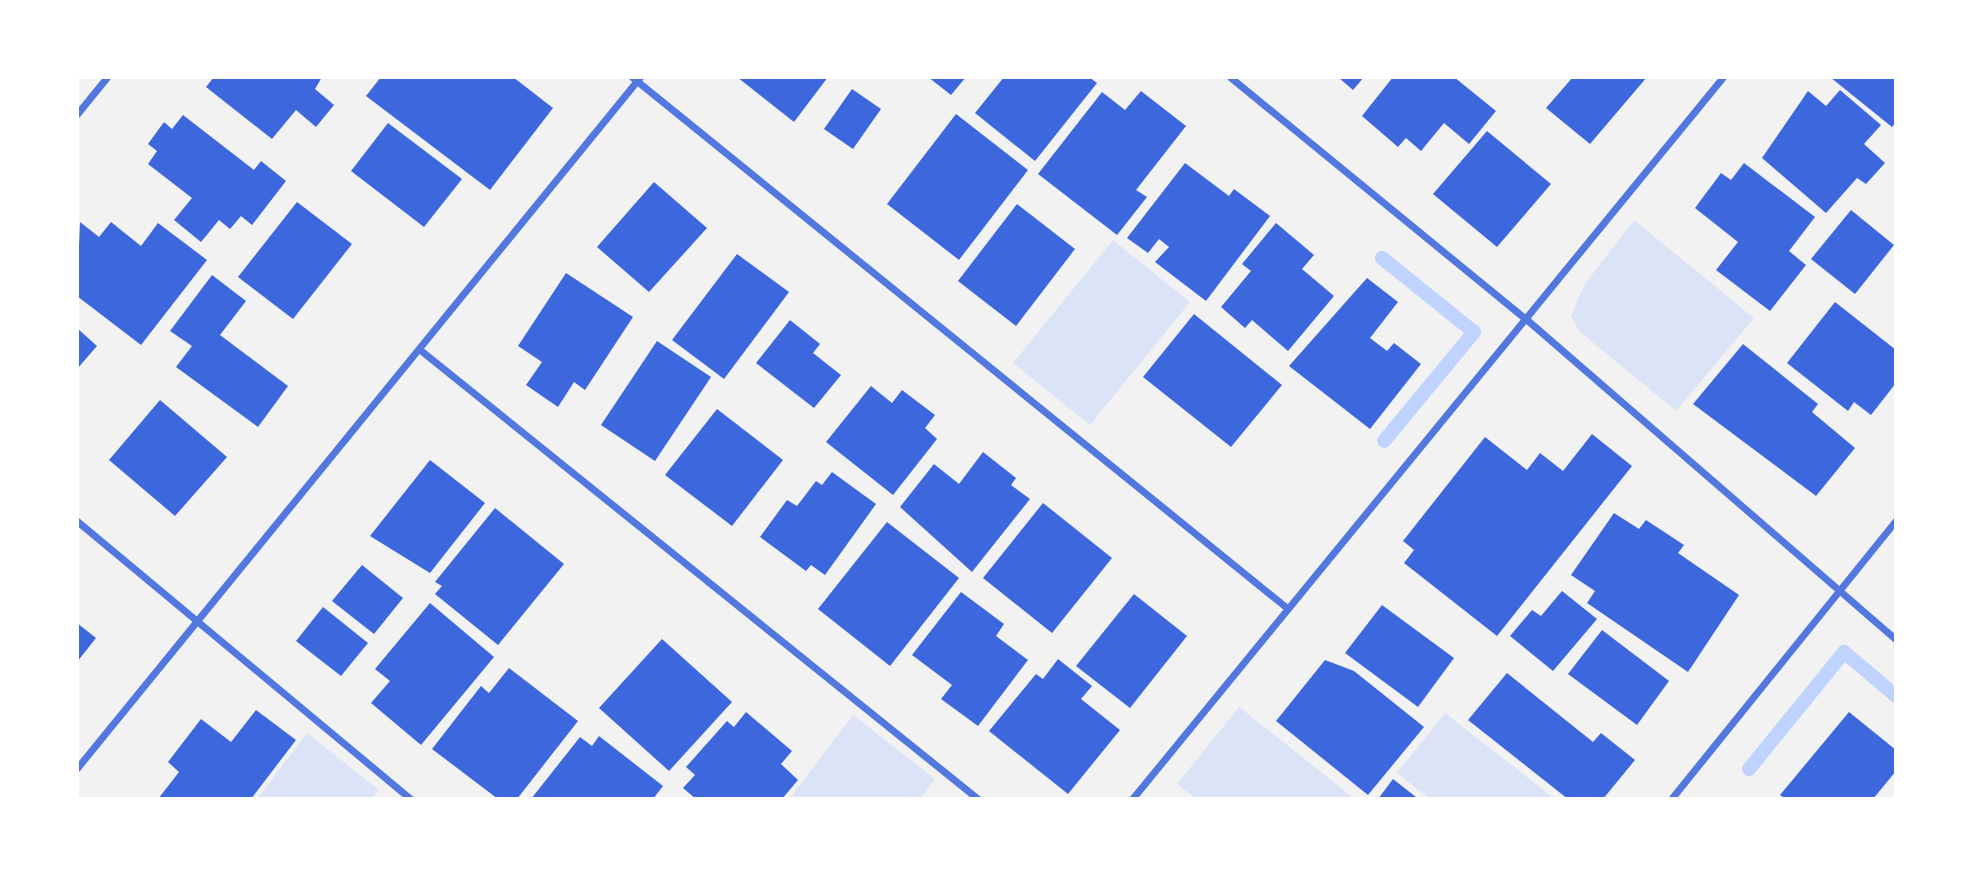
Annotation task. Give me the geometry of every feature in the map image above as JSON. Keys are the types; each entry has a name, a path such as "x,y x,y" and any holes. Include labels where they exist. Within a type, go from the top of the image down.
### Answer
{"street":[{"path":"77,114 107,77"},
{"path":"1230,77 1526,319 1896,640"},
{"path":"1132,799 1723,77"},
{"path":"77,768 636,78 1287,608"},
{"path":"419,349 978,799"},
{"path":"1671,799 1896,520"},
{"path":"77,521 411,799"}],"shaded area":[{"path":"1634,220 1754,318 1676,411 1579,331 1571,316 1584,285"},
{"path":"1113,240 1190,302 1090,425 1013,363"},
{"path":"1239,707 1355,799 1196,799 1177,784"},
{"path":"1445,713 1555,799 1430,799 1397,773"},
{"path":"853,715 935,779 920,799 789,799"},
{"path":"307,733 379,790 372,799 257,799"}],"building":[{"path":"214,77 322,77 315,89 334,105 316,127 296,110 272,139 206,87"},
{"path":"381,77 513,77 553,108 490,190 366,96"},
{"path":"737,77 828,77 794,122"},
{"path":"928,77 966,77 951,95"},
{"path":"1004,77 1089,77 1097,83 1035,161 975,113"},
{"path":"1338,77 1364,77 1353,90"},
{"path":"1393,77 1454,77 1496,111 1469,144 1444,123 1421,151 1406,138 1398,147 1362,116"},
{"path":"1573,77 1647,77 1590,144 1546,108"},
{"path":"1830,77 1896,77 1896,122 1892,127"},
{"path":"852,89 881,109 853,149 824,129"},
{"path":"1840,90 1881,125 1864,144 1885,163 1866,184 1857,178 1826,213 1762,158 1808,91 1826,106"},
{"path":"1141,91 1186,126 1136,190 1147,197 1117,235 1038,174 1102,92 1125,110"},
{"path":"956,114 1028,170 959,260 887,204"},
{"path":"183,115 254,170 261,161 286,181 252,225 241,216 230,229 219,220 201,242 174,220 192,198 148,164 157,151 148,144 164,122 172,129"},
{"path":"388,123 462,179 424,227 351,171"},
{"path":"1487,131 1551,184 1497,247 1433,194"},
{"path":"1185,163 1229,196 1234,189 1270,216 1206,301 1155,262 1169,247 1159,239 1148,253 1127,238"},
{"path":"1744,163 1815,217 1789,251 1806,265 1770,311 1716,270 1738,242 1695,208 1721,173 1731,180"},
{"path":"654,182 707,228 649,292 597,247"},
{"path":"297,202 352,244 293,319 238,277"},
{"path":"1017,204 1075,249 1016,326 958,281"},
{"path":"1851,210 1894,245 1855,294 1811,259"},
{"path":"80,222 99,237 111,222 141,246 158,223 207,260 141,345 77,296"},
{"path":"1276,223 1314,255 1302,269 1334,296 1288,351 1252,320 1245,328 1221,307 1251,271 1242,264"},
{"path":"737,254 789,292 724,379 672,340"},
{"path":"566,273 633,317 585,390 574,382 558,407 526,385 542,362 518,346"},
{"path":"212,275 246,301 220,335 288,386 258,427 176,367 192,346 170,331"},
{"path":"1367,278 1398,302 1370,338 1387,351 1394,343 1421,364 1370,429 1289,366"},
{"path":"1835,302 1896,350 1896,383 1871,415 1854,402 1848,411 1787,363"},
{"path":"1194,314 1282,385 1231,447 1143,377"},
{"path":"790,320 820,344 813,353 841,375 814,408 756,363"},
{"path":"77,328 97,346 77,369"},
{"path":"657,341 711,377 655,461 601,425"},
{"path":"1743,344 1818,404 1812,412 1855,448 1816,496 1693,404"},
{"path":"871,386 892,403 902,390 935,415 925,428 937,439 893,495 826,442"},
{"path":"160,400 227,457 175,516 109,460"},
{"path":"717,409 783,460 732,526 665,475"},
{"path":"1592,434 1632,466 1497,636 1404,563 1414,550 1403,541 1485,437 1527,470 1540,453 1563,471"},
{"path":"983,452 1016,478 1011,485 1030,499 972,572 900,507 934,464 959,484"},
{"path":"430,460 485,503 430,573 370,536"},
{"path":"832,472 876,504 825,575 811,565 806,571 760,537 787,500 797,506 816,481 822,485"},
{"path":"1043,503 1112,558 1052,633 983,578"},
{"path":"495,508 564,564 498,645 435,594 442,586 435,582"},
{"path":"1614,513 1639,529 1646,520 1684,545 1678,553 1739,595 1688,672 1587,603 1595,591 1571,575"},
{"path":"887,522 959,578 890,666 818,609"},
{"path":"362,565 403,598 374,634 332,601"},
{"path":"1562,591 1597,619 1553,671 1510,636 1532,610 1541,616"},
{"path":"961,592 1004,624 996,636 1028,660 978,726 941,699 952,685 912,655"},
{"path":"1134,594 1187,636 1130,708 1076,666"},
{"path":"430,603 494,657 421,745 371,703 390,681 375,669"},
{"path":"1382,605 1454,658 1418,707 1345,653"},
{"path":"323,607 368,643 341,676 296,641"},
{"path":"77,623 96,638 77,662"},
{"path":"1602,630 1669,681 1637,725 1568,674"},
{"path":"662,639 732,702 669,771 599,708"},
{"path":"1058,659 1092,686 1081,699 1120,730 1068,794 989,731 1036,674 1043,679"},
{"path":"1325,660 1354,671 1424,727 1368,795 1276,721"},
{"path":"509,668 578,721 517,799 498,799 432,749 481,686 489,693"},
{"path":"1507,673 1593,742 1601,733 1635,760 1603,799 1568,799 1468,720"},
{"path":"256,710 296,740 251,799 158,799 179,772 168,762 201,719 231,742"},
{"path":"746,712 792,751 781,764 798,780 782,799 696,799 683,788 695,775 686,767 727,721 734,727"},
{"path":"1849,712 1896,750 1896,771 1873,799 1785,799 1780,795"},
{"path":"599,736 663,786 653,799 531,799 580,737 592,746"},
{"path":"1393,779 1416,797 1378,799"}],"waterway":[{"path":"1382,258 1474,332 1384,441"},
{"path":"1749,769 1844,652 1896,696"}]}
